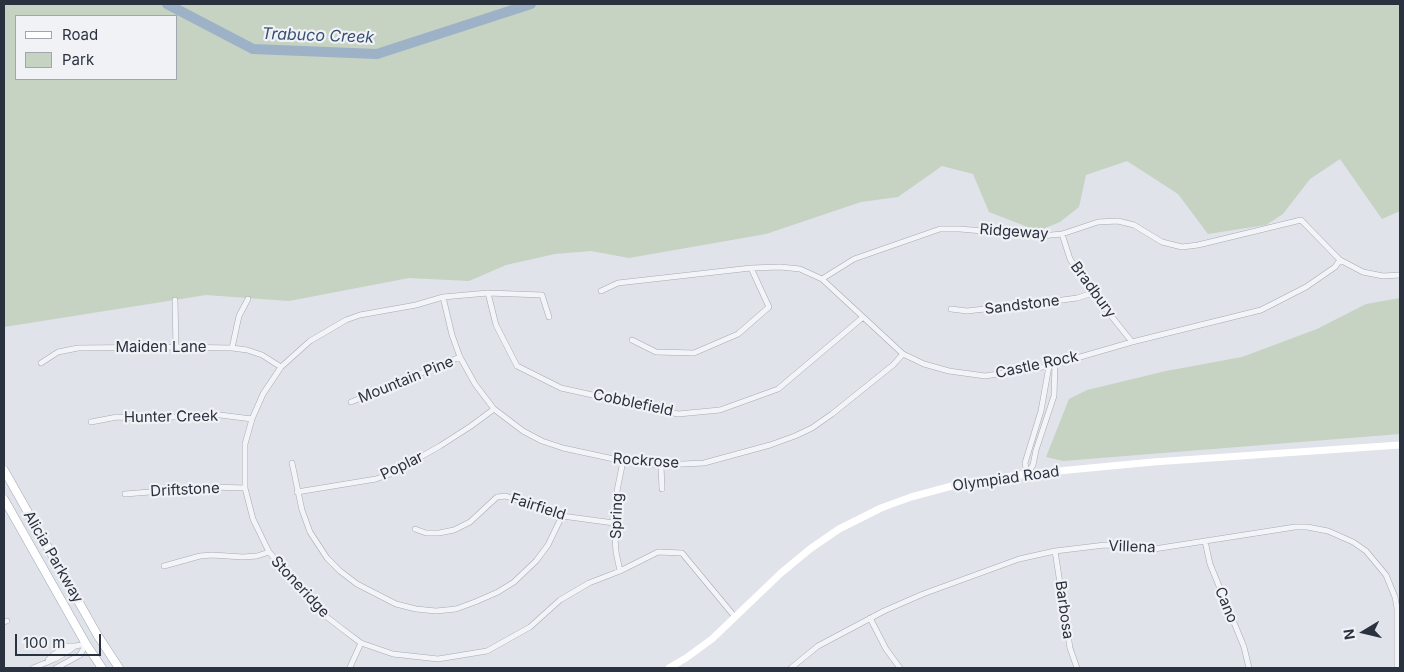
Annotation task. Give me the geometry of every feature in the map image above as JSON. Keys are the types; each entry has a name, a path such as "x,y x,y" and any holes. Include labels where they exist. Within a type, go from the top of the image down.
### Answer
{"main road":[{"name":"Olympiad Road","path":"669,668 712,639 781,572 810,549 839,529 881,508 911,497 963,483 1027,474 1153,462 1400,445"},
{"name":"Alicia Parkway","path":"4,470 98,636 119,668"},
{"name":"Alicia Parkway","path":"4,499 86,644 102,668"},
{"path":"86,644 98,636"}],"street":[{"name":"Ridgeway","path":"822,279 854,259 940,229 960,228 1041,236 1062,234 1098,222 1118,221 1134,225 1162,242 1182,247 1198,245 1301,220 1340,260"},
{"name":"Bradbury","path":"1062,234 1070,259 1093,293 1132,342"},
{"path":"1340,260 1363,272 1383,276 1400,275"},
{"name":"Castle Rock","path":"601,291 618,283 751,268 780,267 800,269 822,279 903,354 924,364 949,371 985,376 1052,365 1132,342 1262,310 1306,287 1335,267 1340,260"},
{"path":"632,340 656,352 694,353 738,334 768,307 751,268"},
{"name":"Sandstone","path":"952,309 977,310 1063,300 1093,293"},
{"name":"Cobblefield","path":"488,294 496,325 517,366 561,388 678,414 720,410 778,389 862,318"},
{"name":"Stoneridge","path":"548,317 542,295 488,294 443,297 416,305 346,320 310,340 281,367 263,394 252,419 245,444 245,488 253,519 268,552 323,614 361,643 393,654 438,659 486,651 530,627 560,600 589,583 620,571 658,552 682,553 735,617"},
{"name":"Rockrose","path":"443,297 452,335 460,357 475,384 494,409 523,431 542,441 563,448 623,461 661,465 704,463 796,436 812,428 832,414 893,365 903,354"},
{"path":"232,348 239,316 248,299"},
{"path":"175,300 176,346"},
{"name":"Maiden Lane","path":"40,363 58,352 78,348 176,346 247,350 281,367"},
{"name":"Mountain Pine","path":"351,402 460,357"},
{"path":"1027,474 1025,463 1028,448 1041,411 1052,365"},
{"path":"1027,474 1033,465 1036,449 1052,403 1055,385 1052,365"},
{"path":"1046,384 1055,385"},
{"name":"Poplar","path":"297,492 390,474 440,446 494,409"},
{"name":"Hunter Creek","path":"91,422 117,417 148,419 212,414 252,419"},
{"path":"1028,448 1036,449"},
{"name":"Spring","path":"620,571 616,552 614,523 616,492 623,461"},
{"path":"292,463 297,492 310,532 327,558 357,584 390,601 416,609 436,611 456,609 498,592 514,582 536,562 548,545 562,516"},
{"path":"661,465 662,489"},
{"name":"Driftstone","path":"125,494 212,487 245,488"},
{"name":"Fairfield","path":"415,529 426,533 439,534 454,530 470,522 497,497 506,496 562,516 614,523"},
{"name":"Villena","path":"791,668 818,646 899,603 1019,559 1056,551 1104,546 1154,549 1295,526 1328,531 1353,542 1366,551 1386,574 1394,592 1397,608 1397,668"},
{"name":"Cano","path":"1205,541 1210,564 1244,647 1249,668"},
{"name":"Barbosa","path":"1056,551 1070,648 1077,668"},
{"path":"164,566 200,556 243,557 257,556 268,552"},
{"path":"870,618 886,649 900,668"},
{"path":"350,667 361,643"},
{"path":"36,668 75,646 86,644"},
{"path":"48,661 56,668 80,655 86,644"}],"green space":[{"path":"4,4 1400,4 1400,211 1382,219 1340,159 1310,179 1283,214 1266,225 1208,234 1178,194 1127,161 1086,175 1079,207 1060,222 1038,231 989,212 973,174 942,166 898,197 861,202 766,234 629,258 591,251 555,254 506,265 469,281 409,278 289,301 206,295 4,327"},
{"path":"1400,298 1400,434 1063,461 1046,457 1069,399 1087,390 1166,371 1242,357 1317,329 1366,304"}],"waterway":[{"name":"Trabuco Creek","path":"167,4 253,49 377,54 531,4"}]}
